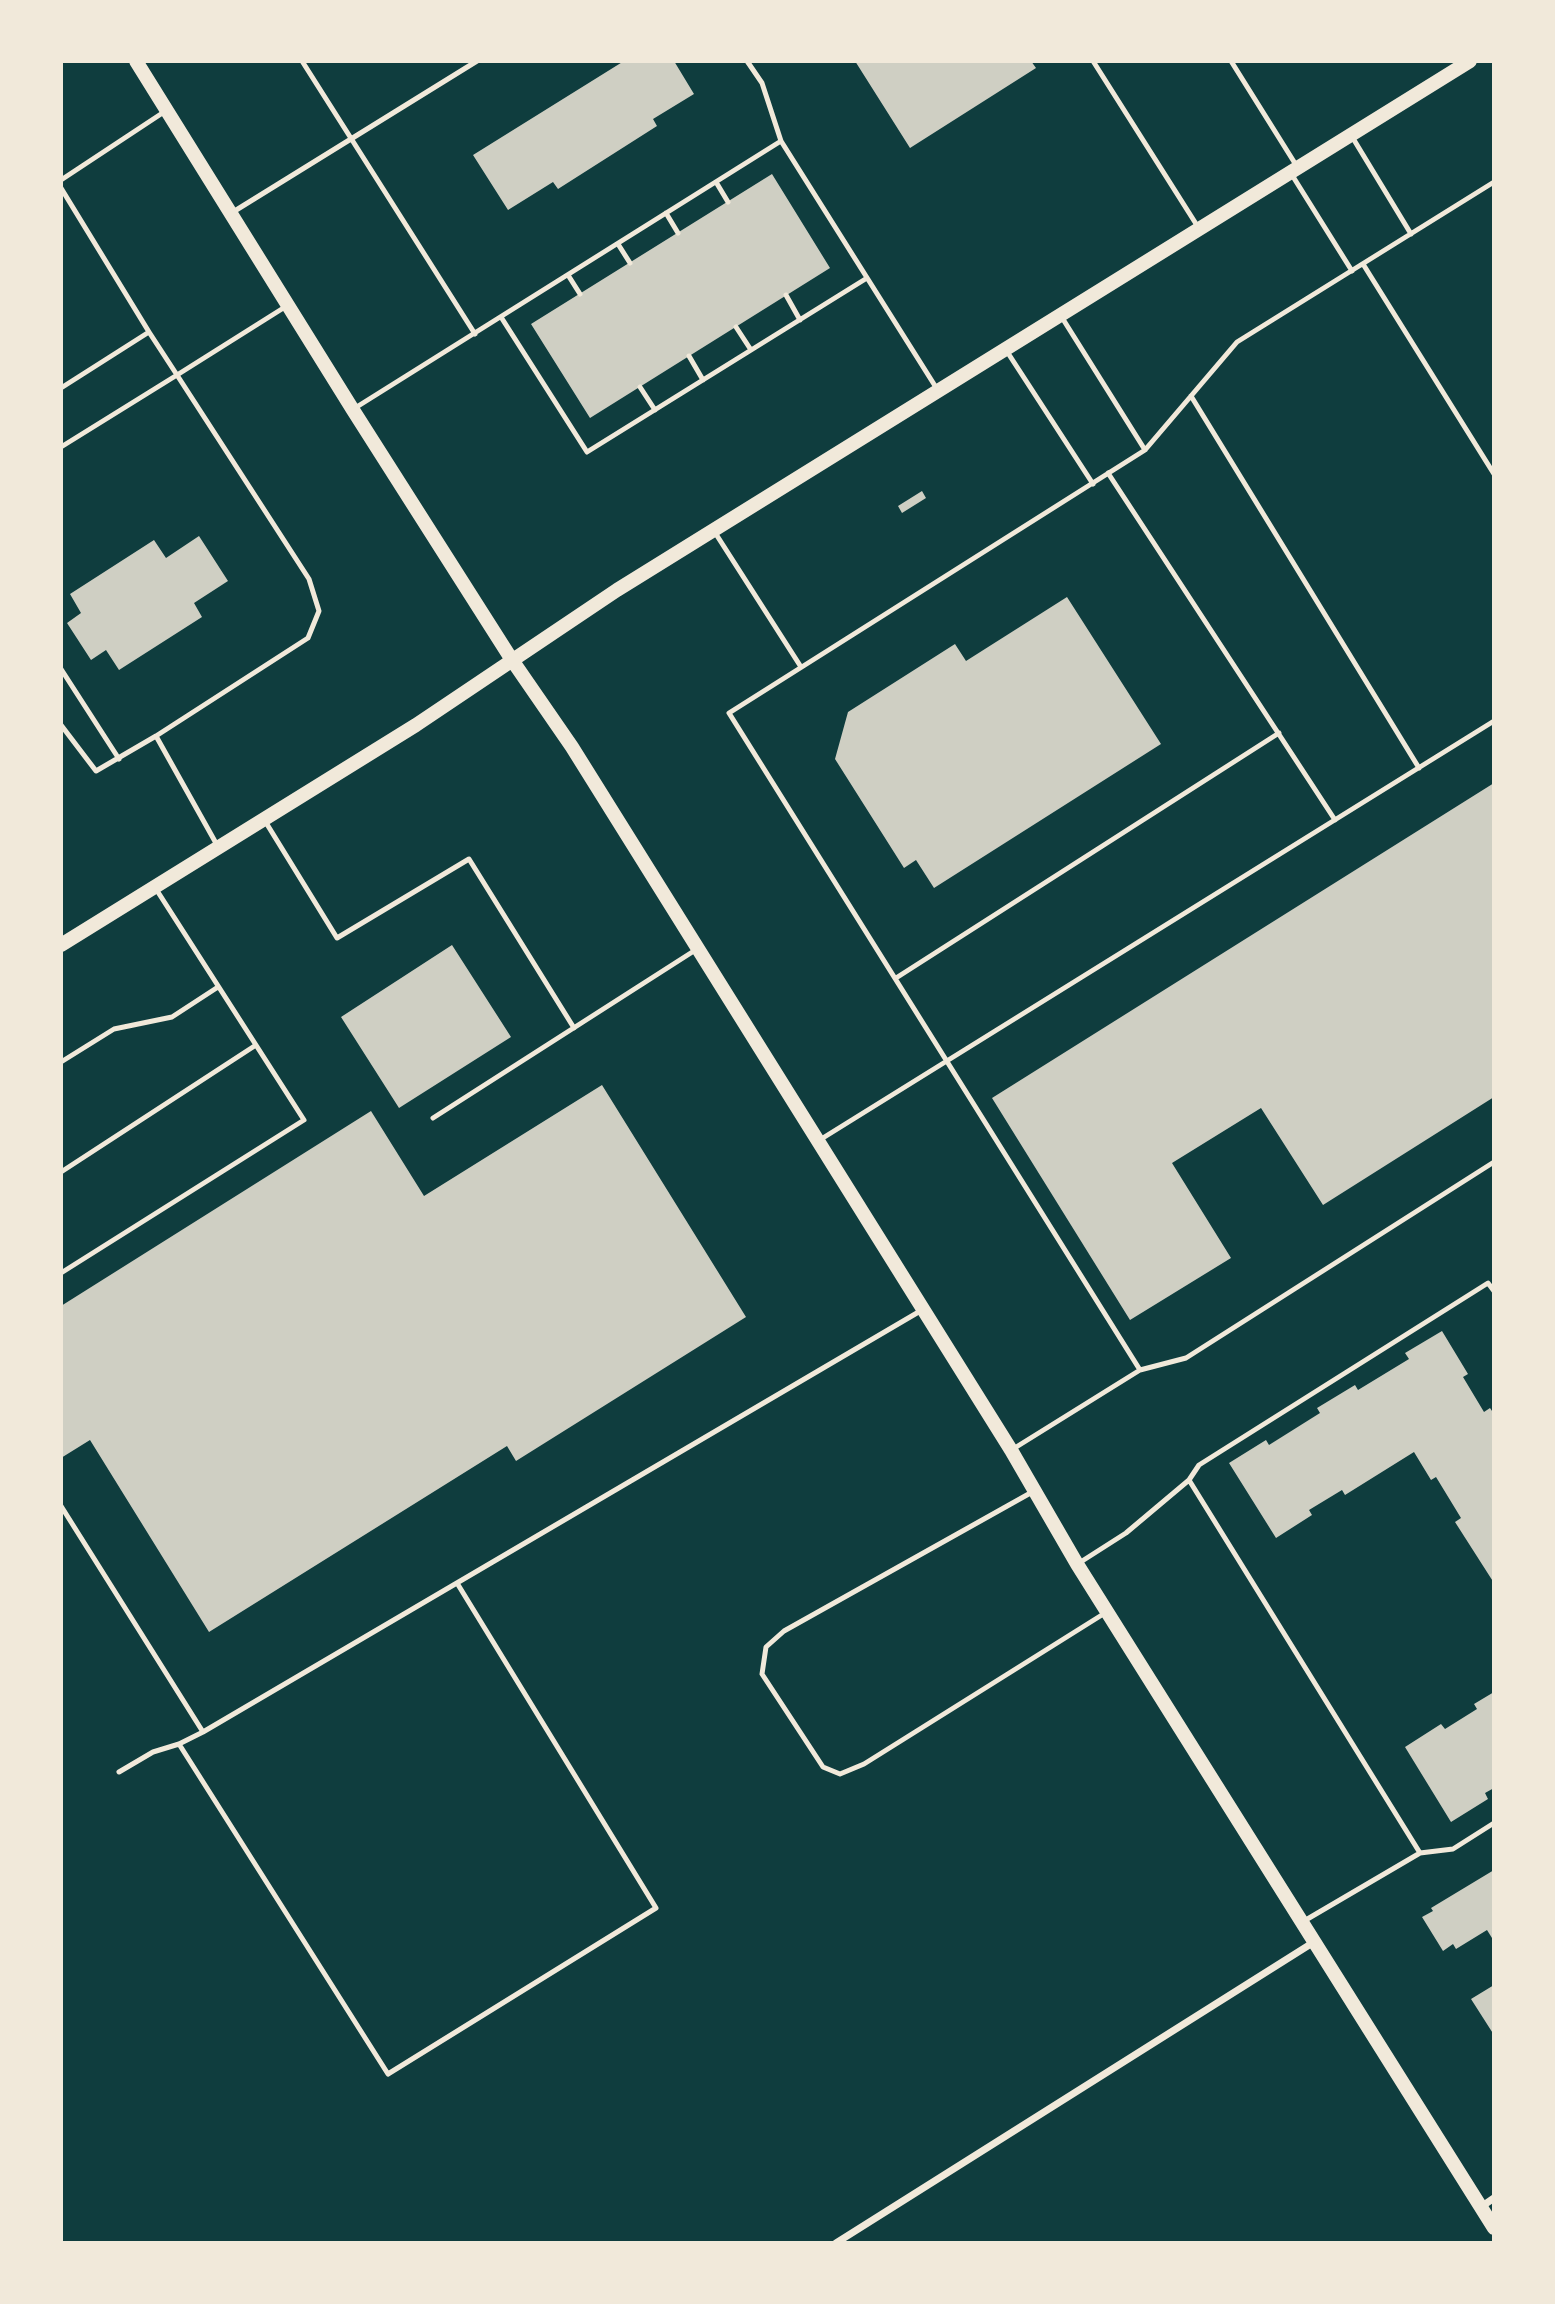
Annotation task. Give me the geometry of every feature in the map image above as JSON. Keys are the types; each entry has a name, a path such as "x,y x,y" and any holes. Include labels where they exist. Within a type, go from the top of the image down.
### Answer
{"main road":[{"path":"136,61 353,410 512,660 572,747 1011,1450 1077,1564 1494,2228"},
{"path":"61,945 416,726 617,590 1470,61"}],"street":[{"path":"836,2243 1314,1942"},
{"path":"1480,2207 1494,2198"}],"lane":[{"path":"302,61 475,334"},
{"path":"229,214 477,61"},
{"path":"747,61 762,83 782,141 937,391"},
{"path":"1093,61 1199,229"},
{"path":"1231,61 1352,271"},
{"path":"61,180 167,110"},
{"path":"1351,135 1411,234"},
{"path":"353,410 782,141"},
{"path":"716,182 728,202"},
{"path":"1140,1370 729,713 1145,450 1237,342 1494,182"},
{"path":"61,188 149,332 309,579 319,611 308,638 156,737 96,771 61,725"},
{"path":"666,213 678,233"},
{"path":"618,243 630,263"},
{"path":"1363,264 1494,474"},
{"path":"568,275 580,294"},
{"path":"501,317 587,453 867,278"},
{"path":"786,295 800,320"},
{"path":"61,447 287,306"},
{"path":"1060,315 1145,450"},
{"path":"736,327 751,350"},
{"path":"61,388 149,332"},
{"path":"1006,349 1093,484"},
{"path":"688,356 703,380"},
{"path":"640,387 655,410"},
{"path":"1191,396 1419,768"},
{"path":"1108,473 1335,820"},
{"path":"714,530 801,667"},
{"path":"61,669 118,759"},
{"path":"817,1141 1494,722"},
{"path":"896,978 1279,733"},
{"path":"156,737 219,848"},
{"path":"264,820 337,938 468,859 574,1028"},
{"path":"61,1272 304,1120 154,887"},
{"path":"433,1118 698,949"},
{"path":"61,1062 114,1029 172,1017 218,987"},
{"path":"61,1172 256,1045"},
{"path":"1011,1450 1140,1370 1186,1358 1494,1162"},
{"path":"1077,1564 1126,1533 1189,1480 1199,1465 1488,1283 1494,1291"},
{"path":"119,1772 153,1752 179,1744 203,1732 922,1310"},
{"path":"1189,1480 1420,1853"},
{"path":"1034,1491 784,1631 766,1647 762,1674 823,1767 840,1774 864,1764 1107,1612"},
{"path":"61,1506 203,1732"},
{"path":"179,1744 388,2074 656,1908 457,1583"},
{"path":"1302,1922 1420,1853 1453,1849 1494,1824"}],"building":[{"path":"624,61 674,61 694,94 653,119 657,126 558,189 553,182 508,210 473,155"},
{"path":"855,61 1031,61 1036,68 910,148"},
{"path":"772,174 830,268 590,418 531,324"},
{"path":"922,491 926,498 902,513 898,506"},
{"path":"199,536 228,581 194,603 202,617 119,670 106,650 91,660 67,623 81,613 70,594 154,540 166,558"},
{"path":"1067,597 1161,744 934,888 916,860 904,868 835,759 848,712 955,644 966,661"},
{"path":"1494,783 1494,1097 1323,1205 1261,1108 1172,1163 1231,1258 1130,1320 992,1098"},
{"path":"452,945 511,1037 399,1108 341,1017"},
{"path":"602,1085 746,1317 516,1461 507,1446 209,1632 90,1440 61,1458 61,1306 371,1111 424,1196"},
{"path":"1442,1331 1468,1374 1463,1377 1484,1412 1490,1408 1494,1414 1494,1583 1455,1522 1461,1518 1436,1477 1431,1480 1414,1452 1345,1495 1342,1490 1309,1510 1312,1515 1276,1538 1229,1463 1266,1440 1269,1445 1320,1413 1317,1408 1355,1385 1358,1390 1409,1359 1405,1353"},
{"path":"1494,1692 1494,1788 1485,1793 1488,1799 1451,1822 1405,1747 1441,1724 1445,1729 1477,1709 1474,1704"},
{"path":"1494,1870 1494,1937 1492,1938 1487,1930 1456,1949 1453,1944 1443,1951 1422,1917 1433,1911 1431,1908"},
{"path":"1494,1985 1494,2035 1471,1999"}]}
